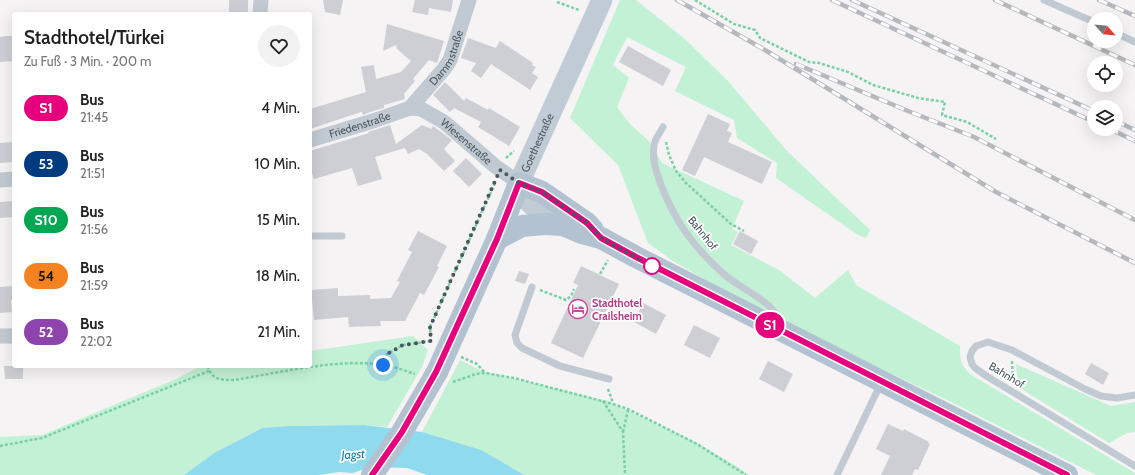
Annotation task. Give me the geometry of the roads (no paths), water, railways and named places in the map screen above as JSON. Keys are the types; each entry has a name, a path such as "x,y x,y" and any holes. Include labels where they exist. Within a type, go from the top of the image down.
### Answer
{"main road":[{"name":"Goethestraße","path":"372,475 402,432 445,377 446,351 497,239 519,183 602,0"},
{"path":"519,183 525,198 532,205 563,225 582,233 601,238 1067,475"},
{"path":"519,183 548,195 587,223 601,238"},
{"path":"497,239 522,226 544,224 563,225"}],"street":[{"path":"260,12 261,0"},
{"name":"Dammstraße","path":"410,108 450,60 469,0"},
{"name":"Friedenstraße","path":"312,139 410,108"},
{"name":"Wiesenstraße","path":"410,108 421,109 444,122 500,170 519,183"},
{"path":"0,180 12,179"},
{"path":"0,336 12,336"}],"lane":[{"path":"1044,0 1087,19"},
{"path":"1123,36 1135,42"},
{"name":"Bahnhof","path":"663,127 654,145 655,167 666,199 683,229 701,251 727,276 767,304 774,312 778,319 776,328"},
{"path":"312,236 342,236"},
{"path":"532,287 515,335 517,343 522,348 560,366 609,379"},
{"name":"Bahnhof","path":"1135,395 1117,398 1101,396 1012,350 988,342 976,346 970,357 975,368 988,377 1135,466"},
{"path":"837,475 882,382"}],"water":[{"name":"Jagst","path":"364,425 422,432 481,450 524,475 427,475 407,468 370,467 353,473 339,472 319,475 184,475 214,453 262,428 289,426"}],"railway":[{"path":"677,0 765,50 996,192 1135,263"},
{"path":"832,0 1087,119"},
{"path":"852,0 1087,108"},
{"path":"995,0 1135,65"},
{"path":"1099,0 1135,16"},
{"path":"796,64 974,137 1135,220"},
{"path":"1123,124 1135,130"},
{"path":"1123,135 1135,141"}],"place":[{"name":"Stadthotel Crailsheim","path":"578,309"}]}
